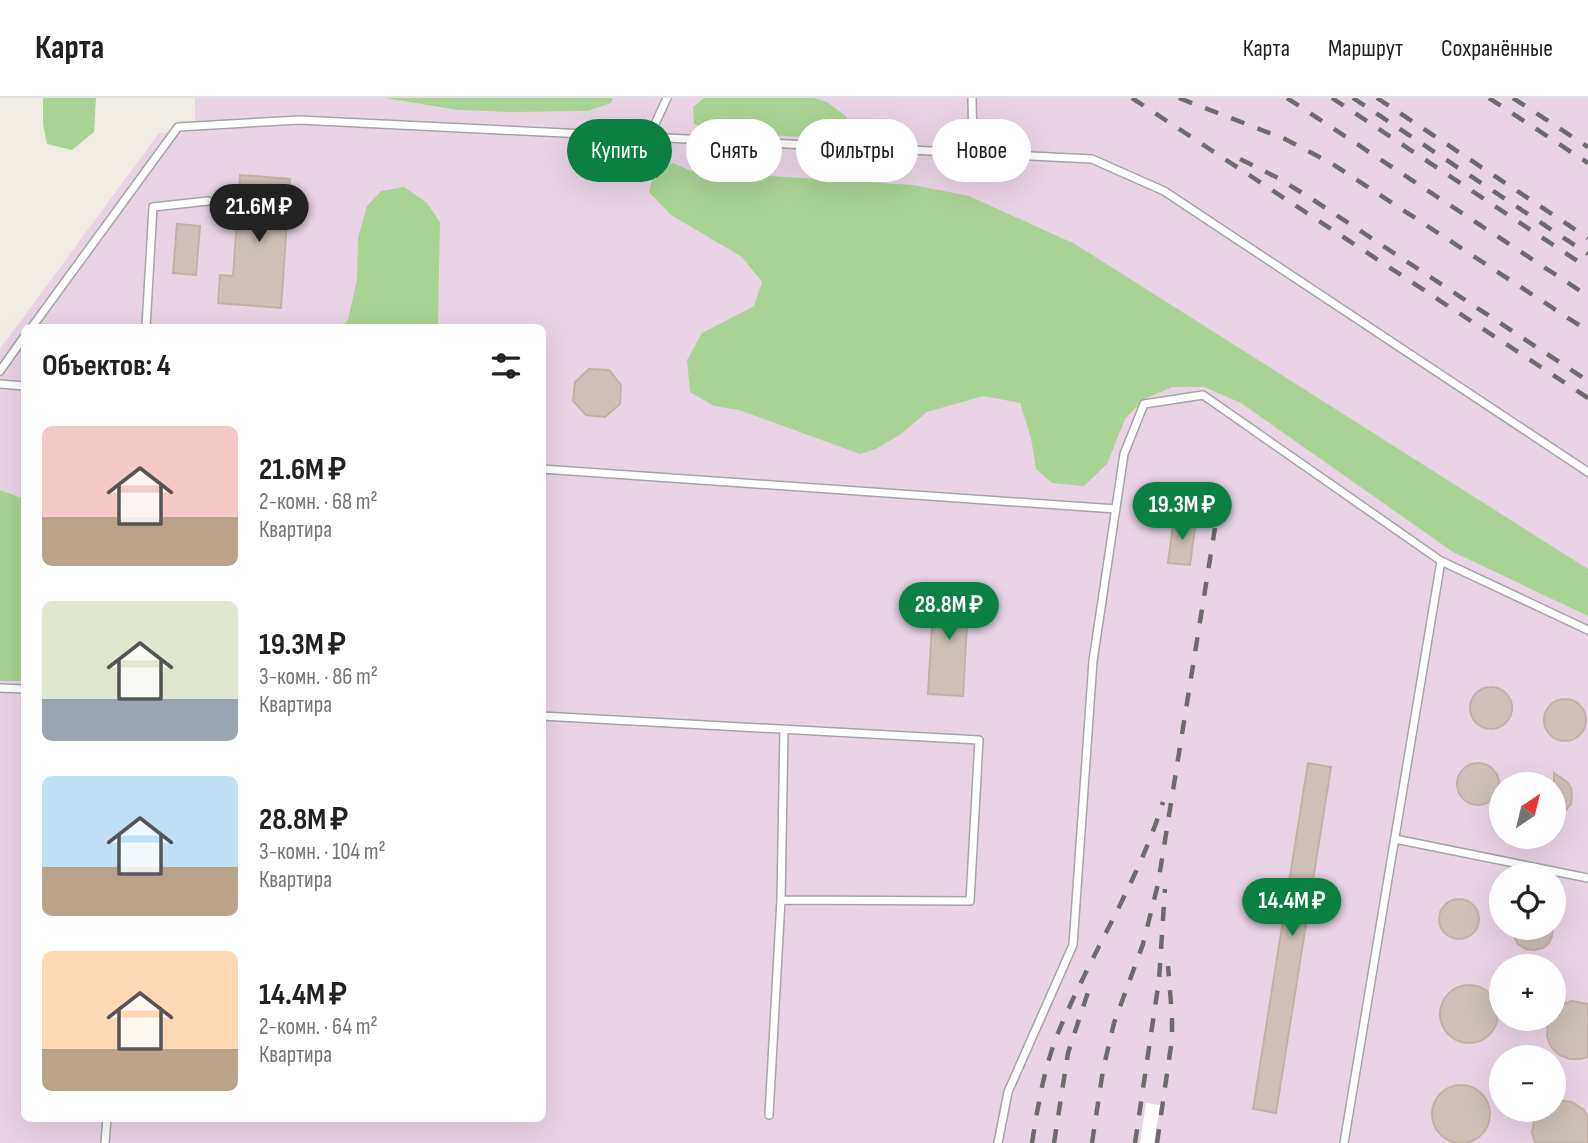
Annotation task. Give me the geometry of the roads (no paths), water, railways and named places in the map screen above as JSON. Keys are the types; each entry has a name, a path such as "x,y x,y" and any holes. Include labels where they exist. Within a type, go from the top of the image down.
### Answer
{"lane":[{"path":"657,119 667,98"},
{"path":"972,98 972,119"},
{"path":"34,324 178,127 299,120 567,133"},
{"path":"672,138 932,151"},
{"path":"1031,156 1092,159 1164,191 1588,472"},
{"path":"146,324 153,207 208,201"},
{"path":"0,371 21,341"},
{"path":"0,384 21,386"},
{"path":"998,1143 1008,1092 1073,945 1093,661 1124,454 1144,404 1203,394 1441,561 1588,630"},
{"path":"546,469 1116,509"},
{"path":"1344,1143 1441,561"},
{"path":"0,688 21,689"},
{"path":"546,716 979,740 970,901 781,900"},
{"path":"769,1115 781,900 784,729"},
{"path":"1395,839 1588,878"},
{"path":"105,1143 107,1122"}],"railway":[{"path":"1132,98 1588,398"},
{"path":"1179,98 1285,139 1331,163 1588,331"},
{"path":"1287,98 1588,296"},
{"path":"1332,98 1588,268"},
{"path":"1353,98 1588,254"},
{"path":"1377,98 1588,238"},
{"path":"1489,98 1588,163"},
{"path":"1513,98 1588,147"},
{"path":"1240,159 1315,201 1588,381"},
{"path":"1092,1143 1103,1070 1114,1023 1143,944 1158,884 1215,528"},
{"path":"1032,1143 1045,1073 1053,1046 1084,975 1141,861 1163,802"},
{"path":"1135,1143 1159,980 1165,889"},
{"path":"1157,1143 1172,1039 1168,966"},
{"path":"1054,1143 1068,1053 1091,983"}]}
